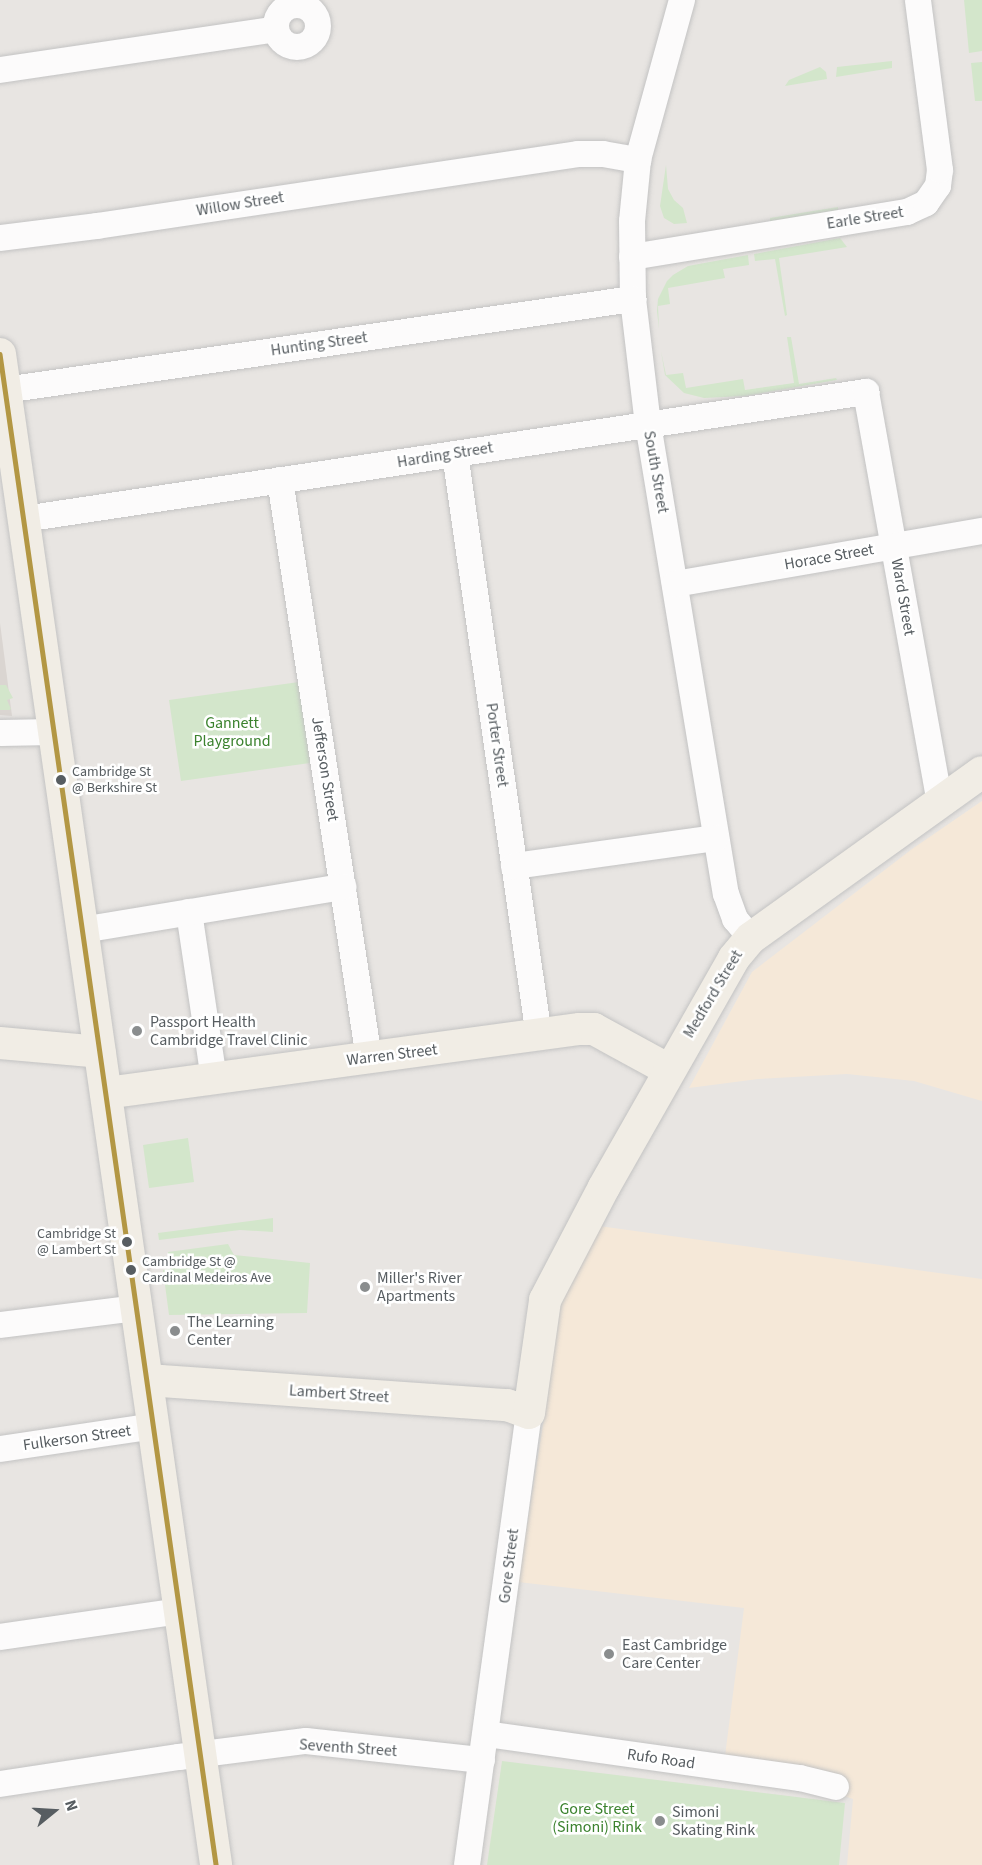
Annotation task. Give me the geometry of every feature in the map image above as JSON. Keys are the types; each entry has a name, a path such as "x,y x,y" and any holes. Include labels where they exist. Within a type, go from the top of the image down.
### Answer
{"main road":[{"path":"0,354 216,1865"},
{"name":"Medford Street","path":"560,1271 719,980 741,947 982,772"},
{"name":"Warren Street","path":"106,1093 580,1029 594,1029 669,1070"},
{"path":"0,1043 100,1052"},
{"name":"Gore Street","path":"529,1413 545,1300 560,1271"},
{"name":"Lambert Street","path":"147,1380 507,1405 529,1413"}],"street":[{"name":"South Street","path":"682,0 638,160 632,256 633,299 648,424 716,838 730,907 735,919 751,938"},
{"name":"Earle Street","path":"632,256 907,212 926,203 938,186 940,170 918,0"},
{"path":"294,3 310,9 316,16 318,32 315,39 300,48 292,47 279,38 276,29 280,14 294,3"},
{"path":"0,70 276,29"},
{"name":"Willow Street","path":"0,237 586,153 638,160"},
{"name":"Hunting Street","path":"5,390 633,299"},
{"name":"Harding Street","path":"24,519 866,392"},
{"name":"Ward Street","path":"866,392 940,803"},
{"name":"Porter Street","path":"455,454 539,1036"},
{"name":"Jefferson Street","path":"280,480 369,1058"},
{"name":"Horace Street","path":"675,584 982,531"},
{"path":"0,733 53,732"},
{"path":"514,866 716,838"},
{"path":"82,930 343,887"},
{"path":"189,912 214,1078"},
{"path":"0,1325 137,1308"},
{"name":"Gore Street","path":"467,1865 529,1413"},
{"name":"Fulkerson Street","path":"0,1449 154,1426"},
{"path":"0,1637 180,1611"},
{"name":"Rufo Road","path":"486,1734 787,1776 836,1786"},
{"name":"Seventh Street","path":"0,1784 306,1741 482,1760"}],"shaded area":[{"path":"0,623 3,646 12,716 0,715"},
{"path":"982,801 982,1101 914,1081 847,1074 758,1079 689,1088 752,972 912,849"},
{"path":"599,1226 982,1279 982,1865 847,1865 853,1799 725,1756 744,1608 518,1582 548,1393 558,1309"}],"green space":[{"path":"964,0 982,0 982,51 969,53"},
{"path":"892,61 892,68 836,77 837,67"},
{"path":"982,62 982,101 975,101 971,63"},
{"path":"820,67 826,72 827,79 785,86 789,80"},
{"path":"666,165 668,189 674,200 683,208 687,223 674,224 664,218 660,206"},
{"path":"838,207 838,211 770,223 770,218"},
{"path":"840,238 847,247 779,258 787,315 785,316 775,259 755,261 754,254"},
{"path":"748,255 749,265 723,269 725,278 668,288 670,304 658,306 659,329 657,311 658,299 667,281 673,275 688,266"},
{"path":"787,337 791,337 799,384 836,378 837,380 745,396 704,398 684,393 665,375 661,351 666,375 683,373 686,388 743,379 745,390 794,383"},
{"name":"Gannett Playground","path":"299,682 310,763 181,781 169,700"},
{"path":"0,685 6,685 13,698 7,700 11,709 9,710 0,710"},
{"path":"188,1138 194,1182 149,1188 143,1145"},
{"path":"273,1218 273,1232 240,1230 159,1240 158,1233"},
{"path":"228,1244 234,1255 310,1263 307,1313 169,1315 163,1270 170,1269 168,1252"},
{"name":"Gore Street (Simoni) Rink","path":"502,1761 845,1803 839,1865 487,1865"}],"transit line":[{"path":"0,354 216,1865"}],"place":[{"name":"Cambridge St @ Berkshire St","path":"61,780"},
{"name":"Passport Health Cambridge Travel Clinic","path":"137,1031"},
{"name":"Cambridge St @ Lambert St","path":"127,1242"},
{"name":"Cambridge St @ Cardinal Medeiros Ave","path":"131,1270"},
{"name":"Miller's River Apartments","path":"365,1287"},
{"name":"The Learning Center","path":"175,1331"},
{"name":"East Cambridge Care Center","path":"609,1654"},
{"name":"Simoni Skating Rink","path":"660,1821"}]}
